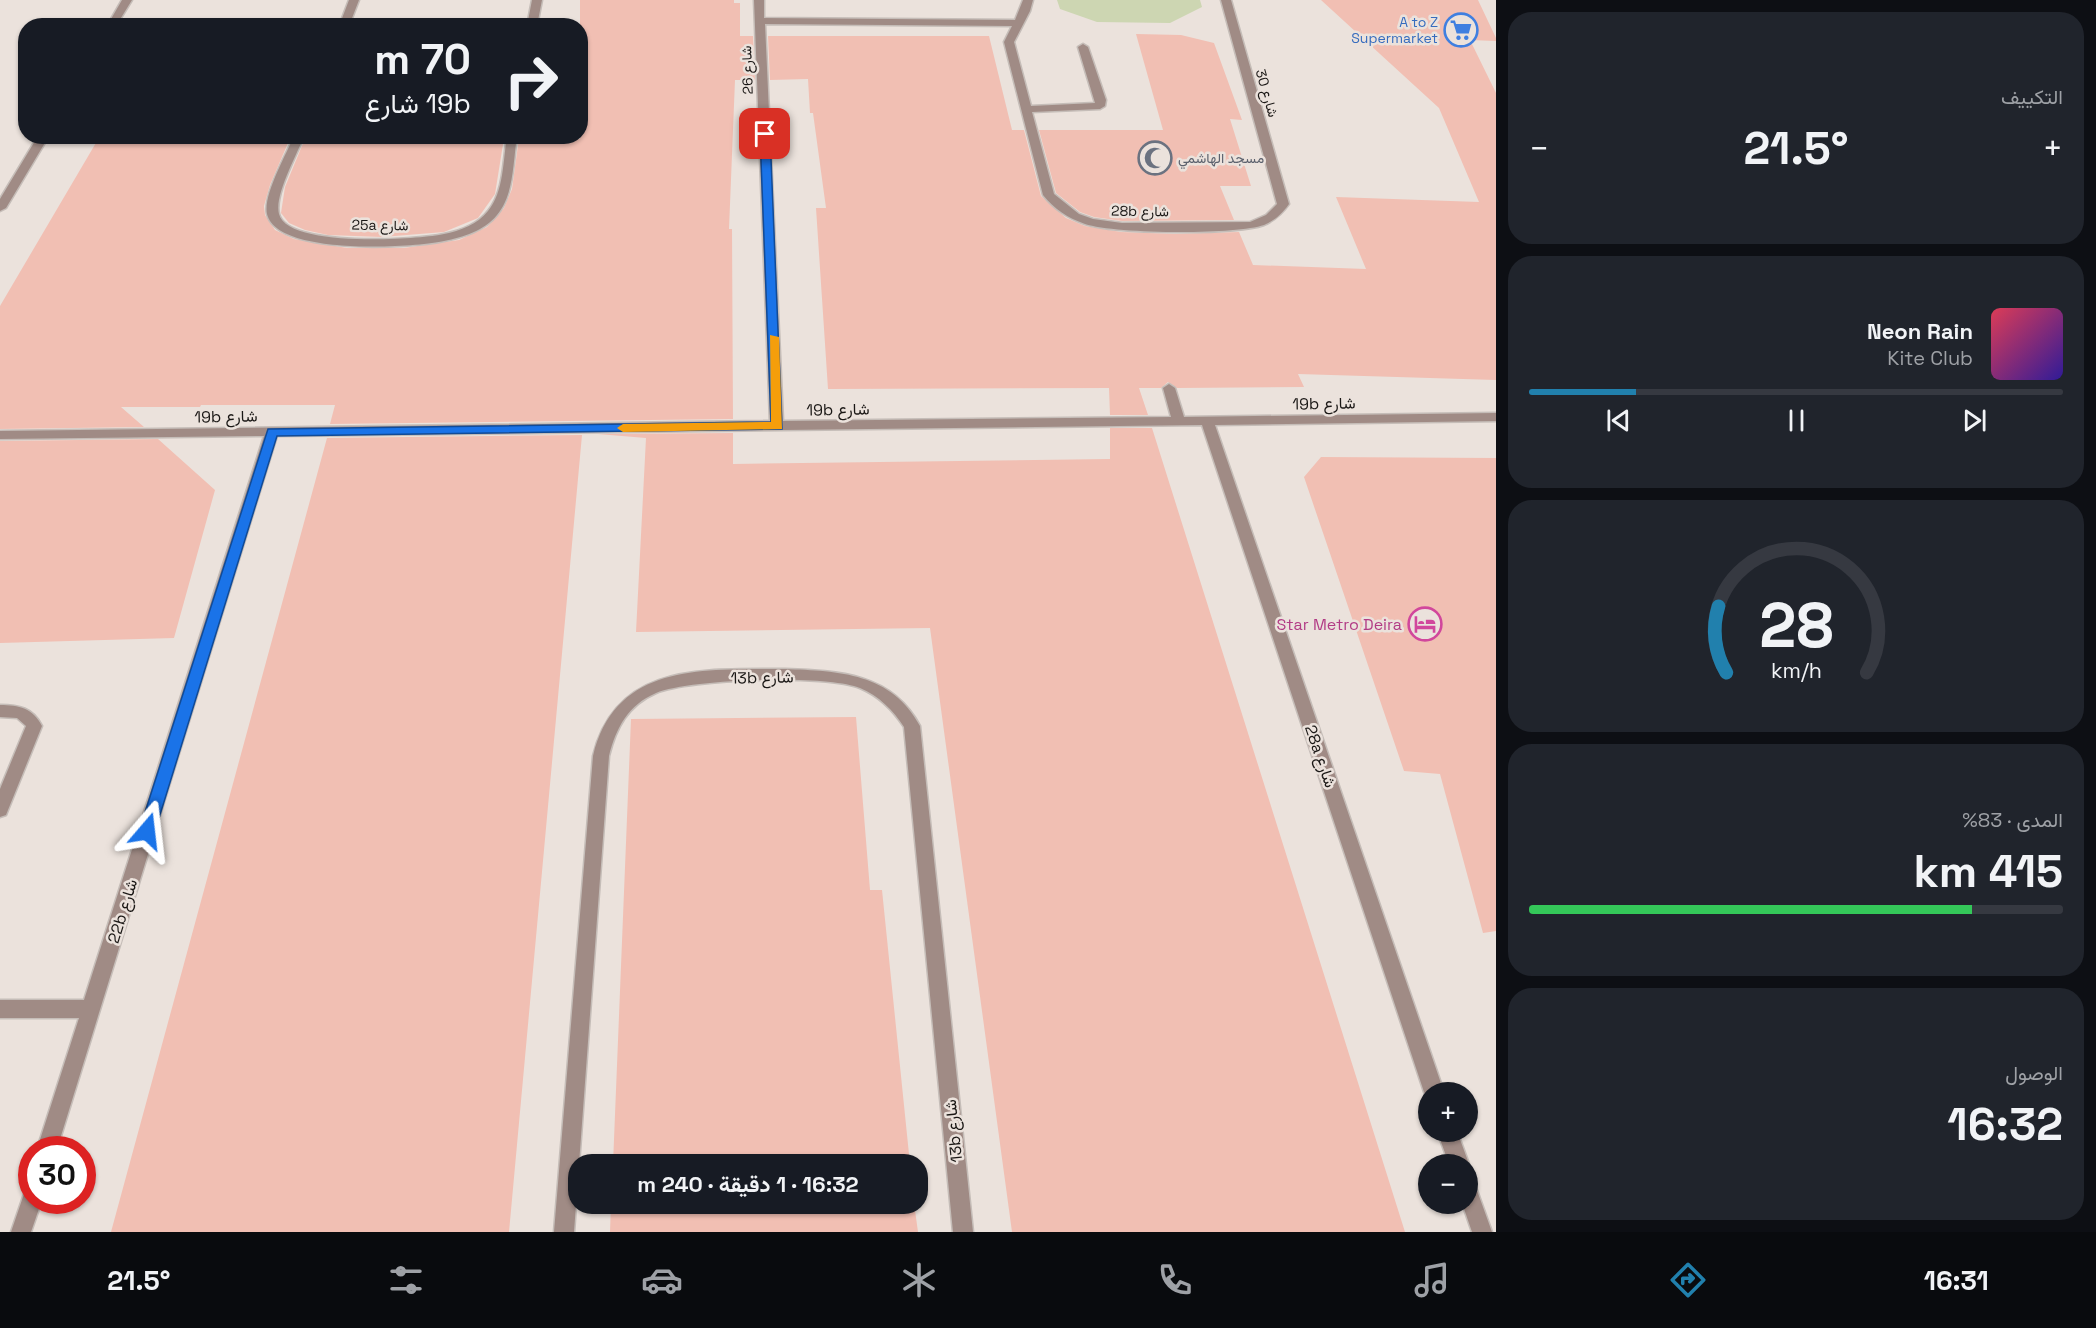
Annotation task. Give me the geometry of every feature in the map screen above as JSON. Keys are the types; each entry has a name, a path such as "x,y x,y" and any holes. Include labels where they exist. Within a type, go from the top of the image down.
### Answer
{"street":[{"path":"116,18 127,0"},
{"path":"347,18 354,0"},
{"path":"534,18 537,0"},
{"name":"شارع 26","path":"759,0 777,426"},
{"name":"28b شارع","path":"1028,0 1024,15 1010,33 1009,42 1049,195 1066,213 1083,220 1121,227 1251,225 1267,220 1277,213 1283,204 1282,194"},
{"name":"شارع 30","path":"1226,0 1282,194"},
{"path":"760,21 1017,23"},
{"path":"1026,109 1100,105 1101,100 1083,47"},
{"path":"0,208 39,144"},
{"name":"25a شارع","path":"296,144 275,198 272,211 277,222 289,231 306,238 410,241 435,240 459,234 480,224 494,212 500,199 510,144"},
{"path":"1169,388 1179,421"},
{"name":"19b شارع","path":"0,435 1496,417"},
{"name":"28a شارع","path":"1207,421 1431,1082"},
{"name":"22b شارع","path":"51,1136 272,432"},
{"name":"13b شارع","path":"564,1232 600,768 607,729 625,706 651,688 682,680 830,676 856,681 880,691 900,707 912,726 963,1232"},
{"path":"0,711 22,713 30,718 33,726 0,810"},
{"path":"0,1009 91,1009"},
{"path":"21,1232 27,1214"},
{"path":"1476,1214 1482,1232"}],"green space":[{"path":"1057,0 1200,0 1202,7 1170,23 1097,22 1060,9"}],"building":[{"path":"580,0 734,0 734,3 740,3 740,36 753,36 755,80 735,80 729,229 732,229 733,419 330,424 335,405 201,405 200,407 121,407 144,427 0,429 0,306 95,144 288,144 270,185 264,206 265,215 275,230 294,239 347,248 404,248 459,240 487,227 504,208 512,189 518,144 588,144 588,18 580,18"},
{"path":"1321,0 1478,0 1496,38 1496,41 1470,40 1496,93 1496,380 1298,374 1304,387 1177,388 1168,382 1161,388 1139,388 1148,415 1110,415 1109,388 828,389 816,208 826,208 813,113 810,113 808,79 770,80 768,36 989,36 1012,130 1024,130 1041,196 1066,218 1085,226 1121,232 1175,234 1239,232 1253,265 1366,269 1336,197 1479,202 1439,108"},
{"path":"1136,34 1181,35 1214,43 1242,120 1230,119 1251,186 1220,186 1234,220 1122,221 1094,217 1080,212 1056,193 1039,130 1163,130"},
{"path":"303,144 503,144 495,194 478,218 444,232 382,237 328,235 305,230 289,223 281,213 285,187"},
{"path":"1110,428 1152,428 1405,1232 1012,1232 930,628 636,632 646,438 598,434 733,433 733,464 1110,459"},
{"path":"582,435 509,1232 111,1232 327,438"},
{"path":"158,439 215,490 174,638 0,643 0,441"},
{"name":"Star Metro Deira","path":"1321,457 1496,458 1496,931 1483,933 1440,774 1404,771 1304,477"},
{"path":"856,717 870,890 882,890 909,1154 613,1154 631,719"},
{"path":"611,1214 916,1214 918,1232 610,1232"}],"slow traffic":[{"path":"623,428 777,426 774,337"}],"place":[{"name":"A to Z Supermarket","path":"1461,30"},
{"name":"مسجد الهاشمي","path":"1155,158"},
{"name":"Star Metro Deira","path":"1425,624"}],"route":[{"path":"147,831 272,432 777,426 765,134"}]}
